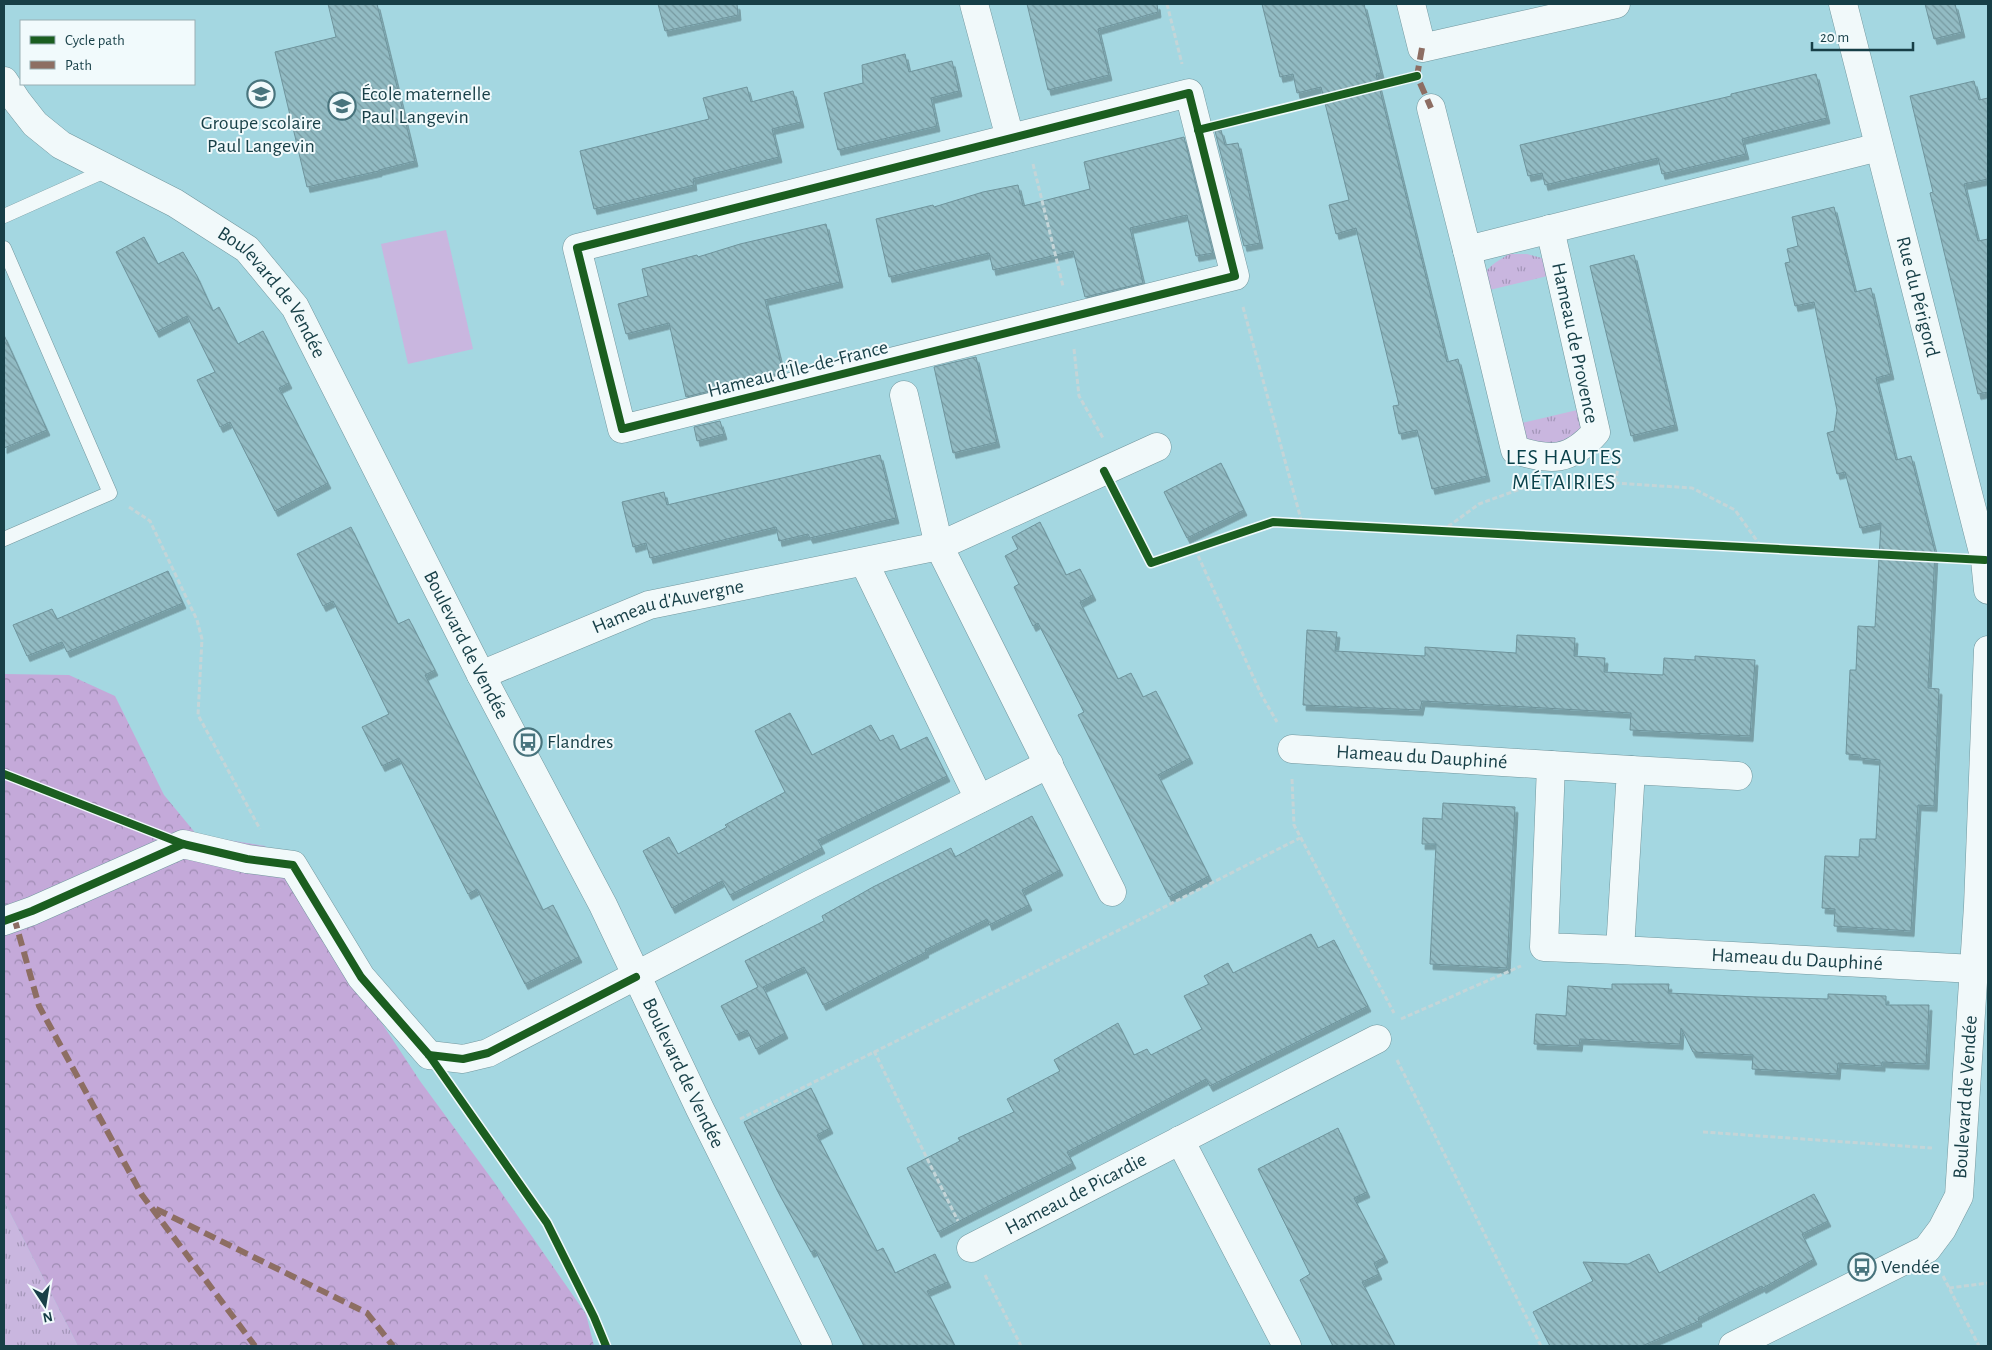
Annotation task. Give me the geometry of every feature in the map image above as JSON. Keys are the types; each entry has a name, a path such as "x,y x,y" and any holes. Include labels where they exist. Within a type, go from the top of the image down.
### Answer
{"street":[{"path":"974,4 1010,138"},
{"path":"1411,4 1422,48 1616,4"},
{"name":"Rue du Périgord","path":"1843,4 1985,560 1988,590"},
{"name":"Boulevard de Vendée","path":"4,81 16,101 35,124 61,146 175,203 247,249 295,307 481,675 603,905 712,1133 818,1346"},
{"path":"1189,93 1235,276"},
{"name":"Hameau d'Île-de-France","path":"1189,93 577,248 622,430 1235,276"},
{"name":"Hameau de Provence","path":"1431,108 1515,450 1535,456 1560,457 1584,446 1596,432 1550,230"},
{"path":"1467,250 1880,147"},
{"path":"904,395 939,546 1112,892"},
{"name":"Hameau d'Auvergne","path":"481,675 648,605 939,546 1157,446"},
{"path":"864,562 979,799"},
{"path":"1987,696 1988,650"},
{"name":"Boulevard de Vendée","path":"1733,1346 1927,1250 1942,1229 1959,1196 1974,969 1987,696"},
{"name":"Hameau du Dauphiné","path":"1292,749 1738,776"},
{"path":"4,921 32,911 183,844 247,859 293,865 361,977 429,1055 463,1059 488,1053 1049,764"},
{"path":"1544,947 1551,765"},
{"path":"1620,950 1631,770"},
{"name":"Hameau du Dauphiné","path":"1544,947 1974,969"},
{"name":"Hameau de Picardie","path":"971,1248 1377,1039"},
{"path":"1180,1140 1287,1346"}],"lane":[{"path":"4,216 107,170"},
{"path":"4,248 110,493 4,539"}],"path":[{"path":"1167,4 1189,93"},
{"path":"1235,276 1302,523"},
{"path":"1569,486 1615,484 1692,488 1736,510 1762,548"},
{"path":"1442,530 1479,504 1523,488 1532,487"},
{"path":"110,493 150,521 197,620 202,639 198,715 279,863"},
{"path":"1195,549 1262,696 1292,749 1294,825 1398,1020 1520,966 1544,947"},
{"path":"712,1133 1300,838"},
{"path":"1377,1039 1383,1033 1541,1346"},
{"path":"874,1051 1020,1346"},
{"path":"1703,1132 1962,1150"},
{"path":"1927,1250 1950,1288 1979,1346"},
{"path":"1950,1288 1988,1282"}],"green space":[{"path":"446,230 473,349 408,364 381,244"},
{"path":"1509,254 1527,254 1549,260 1560,273 1477,293 1479,285 1488,269"},
{"path":"1590,407 1582,430 1557,446 1530,444 1509,426"},
{"path":"4,674 69,675 115,696 164,795 197,835 265,846 420,1081 494,1182 586,1314 594,1346 78,1346 4,1201"},
{"path":"4,1201 78,1346 4,1346"}],"building":[{"path":"328,4 377,4 415,161 307,187 275,52 336,37"},
{"path":"658,4 737,4 738,15 665,31"},
{"path":"1027,4 1157,4 1158,12 1098,29 1109,75 1048,90"},
{"path":"1262,4 1364,4 1381,73 1376,74 1447,362 1458,359 1487,476 1432,489 1417,430 1399,434 1393,406 1399,405 1356,228 1336,234 1329,205 1349,200 1321,87 1297,93 1293,74 1280,77"},
{"path":"1925,4 1955,4 1962,32 1934,39"},
{"path":"905,54 909,72 952,61 959,91 931,98 937,126 838,150 824,93 863,83 862,65"},
{"path":"1816,74 1827,118 1742,139 1746,154 1662,174 1658,158 1545,185 1542,173 1528,176 1520,145 1731,96 1731,94"},
{"path":"1974,81 1979,100 1988,98 1988,179 1964,184 1978,241 1988,239 1988,392 1978,394 1930,193 1933,192 1910,96"},
{"path":"747,87 751,102 793,91 801,122 772,129 779,157 693,179 694,185 594,209 580,151 709,119 703,98"},
{"path":"1221,130 1225,145 1238,143 1260,243 1244,246 1215,131"},
{"path":"1184,137 1213,253 1196,256 1187,215 1130,228 1143,283 1085,297 1073,251 993,270 989,253 889,277 876,219 933,205 934,207 983,192 1018,185 1023,206 1090,189 1084,162"},
{"path":"1834,207 1855,292 1871,288 1891,374 1876,378 1896,460 1911,456 1935,552 1928,688 1939,689 1934,806 1918,805 1911,931 1834,926 1835,909 1822,908 1825,856 1859,857 1860,839 1876,839 1880,760 1860,758 1860,755 1846,754 1850,670 1856,670 1858,626 1875,627 1881,523 1860,528 1845,472 1837,474 1827,433 1834,431 1837,410 1814,302 1795,306 1785,263 1790,262 1787,249 1798,246 1792,217"},
{"path":"826,224 840,282 765,300 783,372 686,397 669,323 626,334 618,304 648,296 642,269 697,255 698,257 740,244"},
{"path":"144,237 158,264 183,252 197,276 213,311 219,307 238,344 263,331 289,383 279,388 328,483 275,511 230,422 220,427 197,380 215,372 187,316 156,332 116,252"},
{"path":"1634,255 1675,425 1631,436 1590,266"},
{"path":"4,335 47,430 4,448"},
{"path":"976,357 997,442 953,453 934,367"},
{"path":"720,421 724,434 697,441 694,427"},
{"path":"880,455 896,518 810,538 808,534 779,541 776,527 650,558 646,543 633,547 622,502 664,492 667,505"},
{"path":"1221,463 1244,510 1187,538 1164,492"},
{"path":"1040,522 1066,575 1080,569 1093,595 1080,602 1118,679 1131,673 1143,697 1156,691 1190,758 1158,775 1209,876 1169,897 1078,715 1084,712 1038,623 1033,626 1014,587 1019,584 1005,556 1018,549 1012,537"},
{"path":"351,527 398,624 409,619 435,670 425,675 543,910 553,905 579,957 525,984 477,889 468,894 399,758 382,766 362,727 389,714 333,601 323,606 297,554"},
{"path":"168,571 183,603 67,652 62,642 27,656 13,625 52,609 57,619"},
{"path":"1307,630 1337,632 1335,651 1425,656 1425,647 1516,653 1517,635 1575,638 1574,656 1605,658 1604,672 1663,675 1664,658 1695,660 1695,656 1755,660 1750,736 1630,730 1631,713 1422,701 1420,710 1303,705"},
{"path":"790,713 812,755 871,725 880,741 893,735 900,750 927,737 947,776 818,840 822,848 730,895 722,881 672,908 643,851 669,837 678,854 727,827 725,825 785,792 755,731"},
{"path":"1443,803 1515,807 1507,968 1430,964 1436,844 1422,844 1423,818 1442,819"},
{"path":"1032,816 1060,870 1022,890 1029,905 989,925 987,919 823,1005 804,967 763,987 785,1033 756,1049 747,1030 736,1035 721,1006 758,987 745,961 824,921 822,916 873,887 951,848 955,857"},
{"path":"1311,934 1318,948 1334,940 1368,1006 1210,1086 1206,1079 1067,1152 1073,1163 938,1232 907,1168 960,1141 958,1138 1014,1112 1007,1099 1060,1071 1054,1060 1118,1023 1134,1055 1147,1049 1151,1055 1202,1029 1184,996 1209,984 1204,976 1228,963 1233,973"},
{"path":"1612,984 1669,984 1668,993 1757,997 1828,999 1828,994 1886,996 1886,1005 1929,1005 1926,1064 1882,1062 1882,1066 1838,1063 1837,1074 1752,1069 1753,1055 1693,1052 1681,1028 1680,1044 1580,1039 1579,1046 1534,1044 1536,1014 1566,1016 1568,986 1612,989"},
{"path":"811,1088 830,1128 817,1135 877,1251 883,1248 895,1273 935,1254 948,1282 927,1291 955,1346 864,1346 815,1250 811,1252 777,1190 744,1122"},
{"path":"1338,1128 1367,1192 1354,1198 1385,1257 1374,1263 1379,1274 1362,1282 1395,1346 1333,1346 1300,1280 1310,1274 1258,1169"},
{"path":"1814,1194 1828,1221 1802,1234 1814,1259 1763,1288 1762,1286 1698,1318 1699,1321 1642,1346 1550,1346 1533,1312 1593,1281 1583,1262 1628,1264 1649,1254 1659,1273"}],"marked path":[{"path":"1422,48 1417,76 1431,108"},
{"path":"14,917 39,1006 142,1195 255,1346"},
{"path":"156,1209 367,1313 393,1346"}],"cycle path":[{"path":"1198,130 1417,76"},
{"path":"1189,93 1235,276 622,429 577,248 1189,93"},
{"path":"1104,471 1151,563 1273,522 1985,560"},
{"path":"4,774 183,844 247,859 293,865 361,977 429,1055 547,1223 594,1317 606,1346"},
{"path":"4,921 32,911 183,844"},
{"path":"429,1055 463,1059 488,1053 636,977"}],"place":[{"name":"Groupe scolaire Paul Langevin","path":"261,94"},
{"name":"École maternelle Paul Langevin","path":"342,106"},
{"name":"Flandres","path":"528,742"},
{"name":"Vendée","path":"1862,1267"}],"district":[{"name":"LES HAUTES MÉTAIRIES","path":"1564,470"}]}
